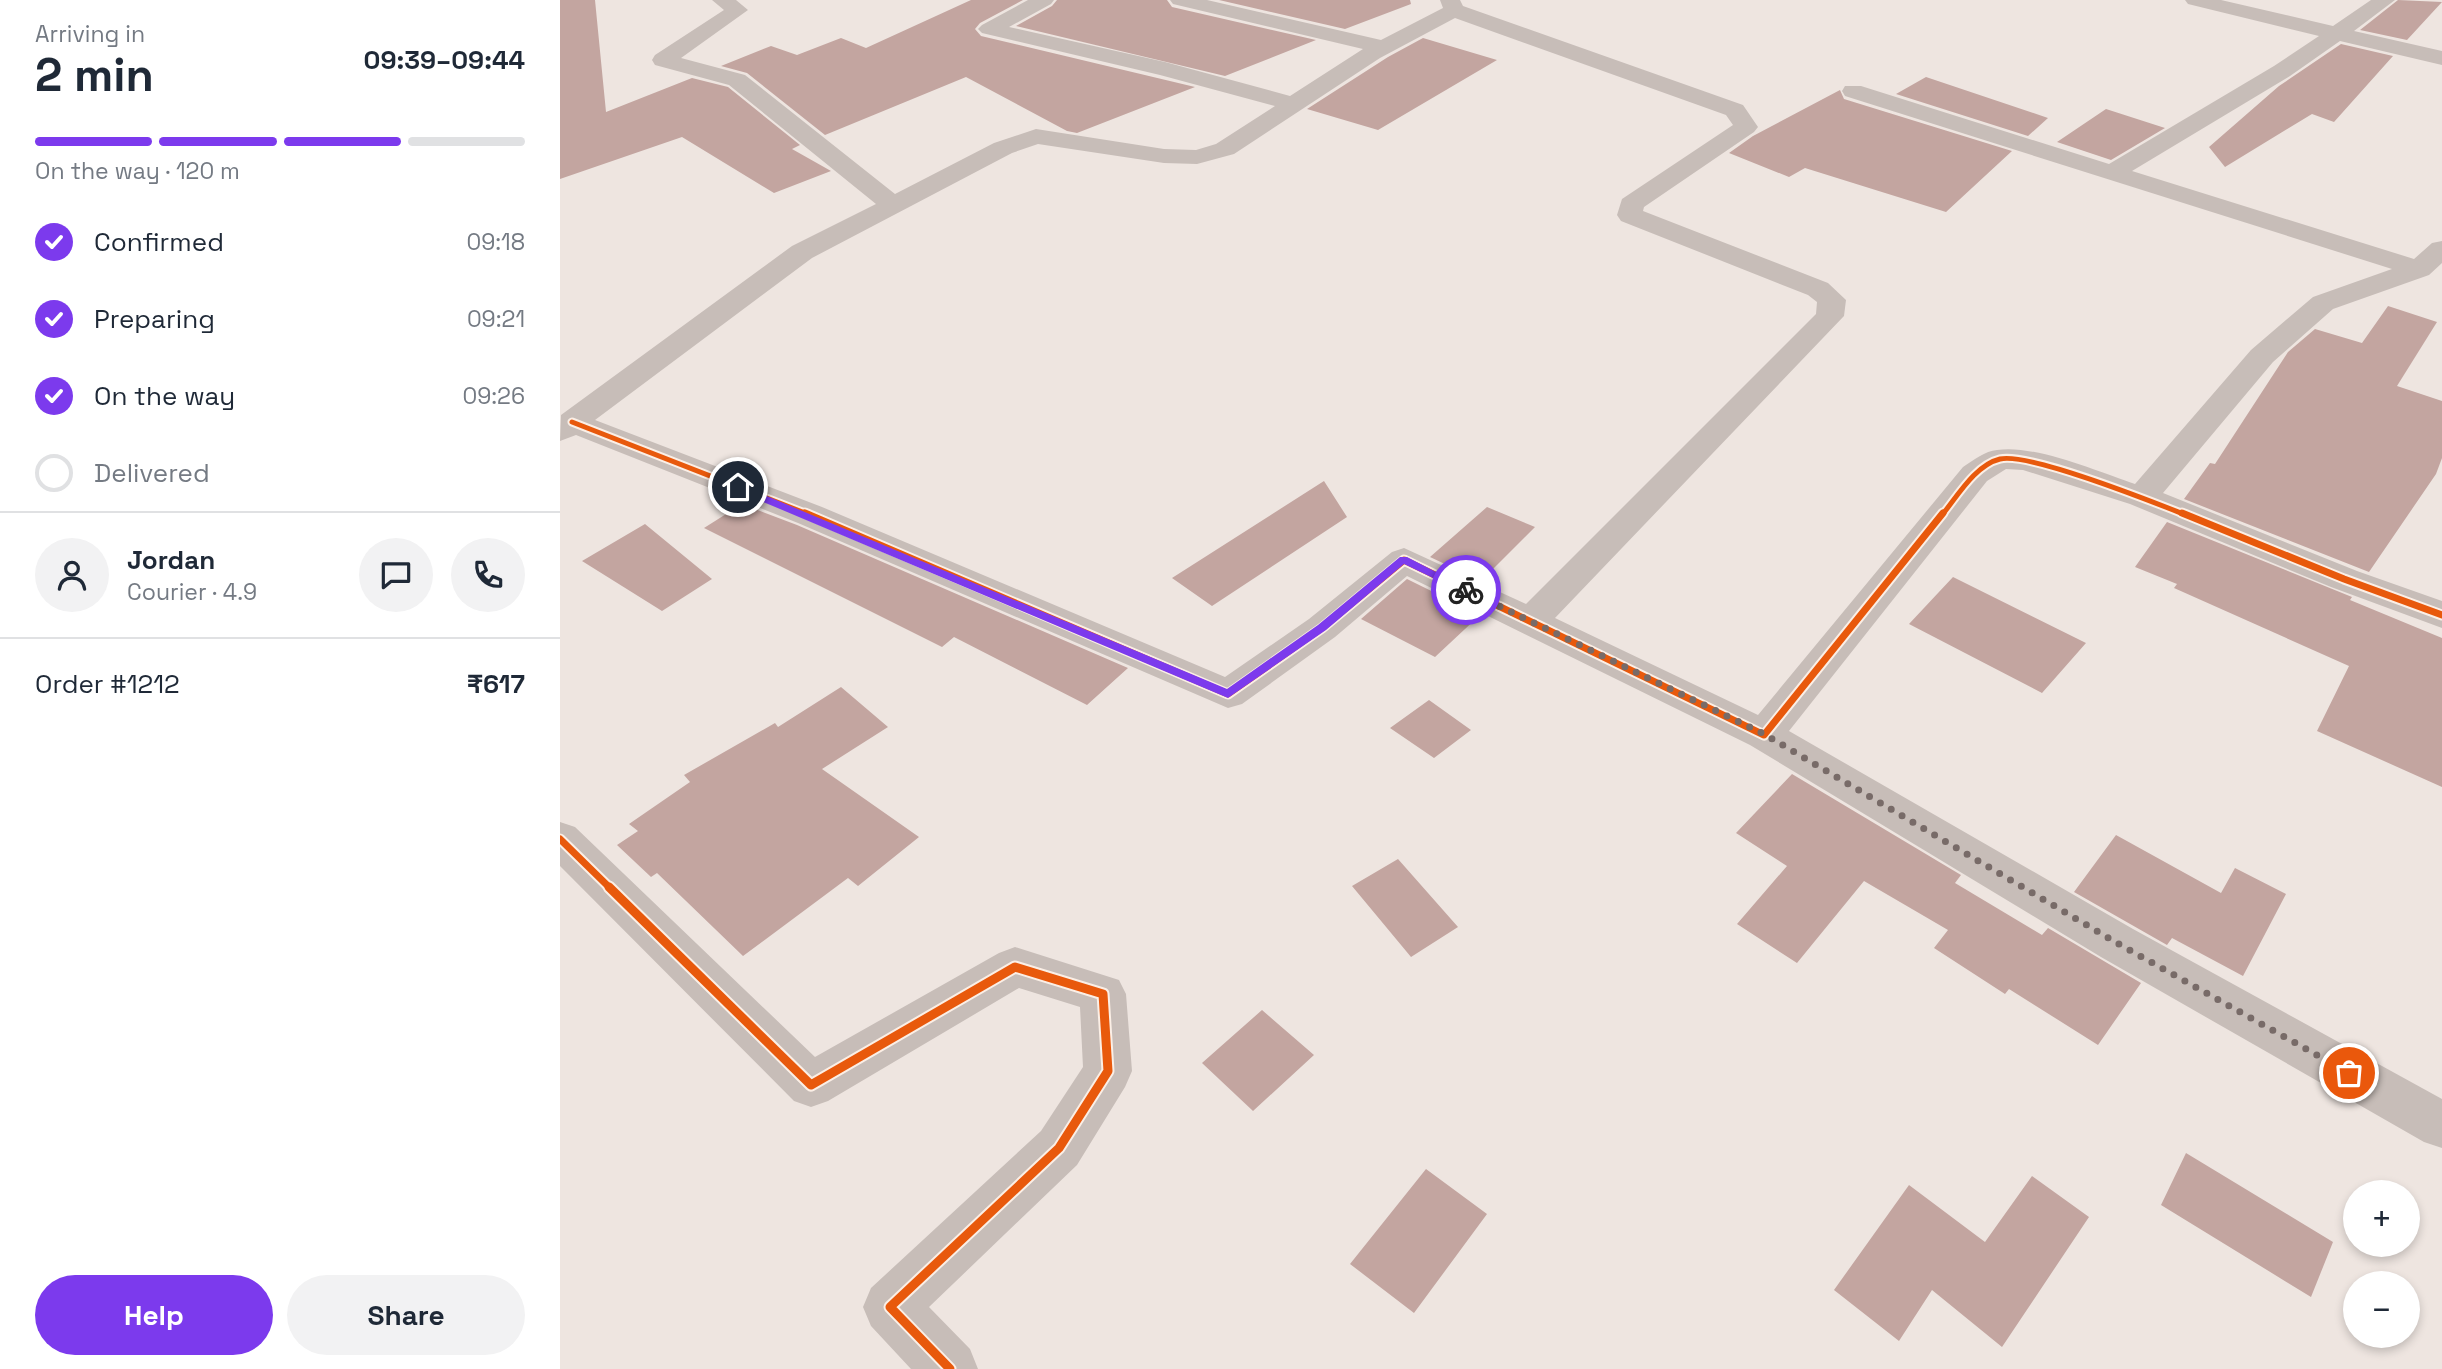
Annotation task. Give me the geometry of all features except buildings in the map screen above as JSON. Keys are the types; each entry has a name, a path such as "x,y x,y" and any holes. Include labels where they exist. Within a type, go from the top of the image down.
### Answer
{"street":[{"path":"722,0 738,10 663,60 737,80 892,204"},
{"path":"1044,0 989,29 1165,69 1293,104"},
{"path":"1180,0 1383,47"},
{"path":"2195,0 2442,58"},
{"path":"2111,173 2282,71 2385,0"},
{"path":"566,426 802,253 1003,148 1036,136 1164,156 1197,157 1225,149 1452,5 1735,110 1746,127 1631,204 1629,215 1818,289 1832,300 1830,316 1531,621"},
{"path":"1853,91 2419,269"},
{"path":"2142,497 2262,356 2323,303 2419,269 2442,249"},
{"path":"566,426 810,515 1228,694 1322,628 1404,560 1764,734 2117,943 2442,1125"},
{"path":"1764,734 1975,474 1999,459 2026,460 2142,497 2344,579 2442,615"},
{"path":"560,839 811,1086 1015,967 1103,994 1108,1070 1059,1148 890,1307 950,1369"}],"cycle path":[{"path":"572,422 810,515 1228,694 1322,628 1404,560 1764,735 1975,474 1999,459 2026,460 2142,497 2344,579 2442,615"},
{"path":"560,839 811,1085 1015,967 1103,994 1108,1071 1059,1148 890,1307 950,1369"}],"way so far":[{"path":"1466,590 1764,734 2117,943 2349,1073"}],"route":[{"path":"738,487 810,515 1228,694 1322,628 1404,560 1466,590"}]}
